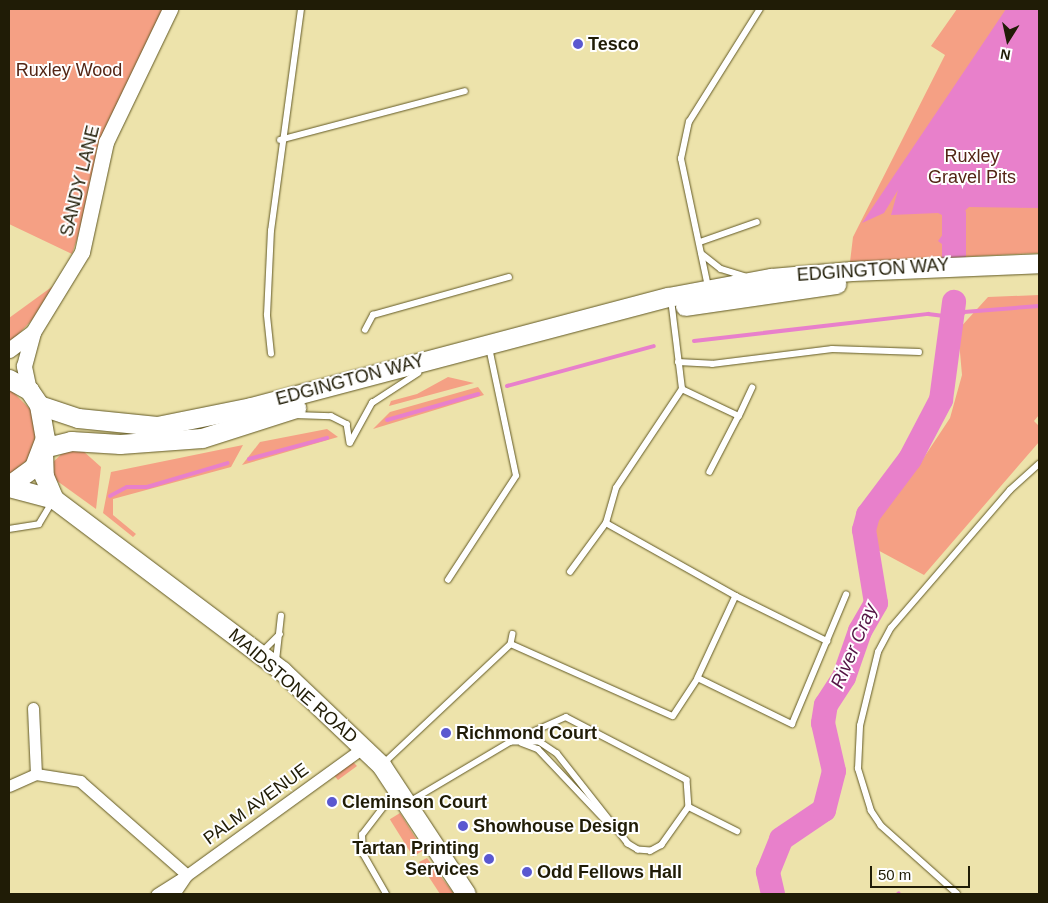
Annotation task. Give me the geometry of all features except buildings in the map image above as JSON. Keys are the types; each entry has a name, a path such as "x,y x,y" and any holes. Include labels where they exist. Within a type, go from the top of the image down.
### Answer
{"main road":[{"name":"EDGINGTON WAY","path":"43,450 71,441 170,442 449,352 488,348 670,303 701,285 909,267 1039,263"},
{"name":"EDGINGTON WAY","path":"9,379 34,397 78,418 157,426 259,414 308,398 320,401 418,373 488,348 631,306 642,309 670,303 853,281 1039,274"},
{"name":"EDGINGTON WAY","path":"701,285 711,294 849,278 853,281"},
{"name":"MAIDSTONE ROAD","path":"34,397 43,450 44,476 54,499"},
{"path":"9,486 30,472 43,450"},
{"name":"MAIDSTONE ROAD","path":"9,486 54,499 275,666 364,747 381,765 466,894"}],"street":[{"name":"SANDY LANE","path":"34,397 24,366 33,332 82,252 106,142 170,9"},
{"name":"SANDY LANE","path":"9,350 33,332"},
{"path":"32,708 36,774"},
{"name":"PALM AVENUE","path":"174,894 187,875 364,747"},
{"path":"9,786 36,774 80,781 187,875 157,894"}],"lane":[{"path":"271,354 267,315 270,230 280,140 301,9"},
{"path":"701,285 702,254 681,159 688,122 760,9"},
{"path":"280,140 465,91"},
{"path":"700,242 757,222"},
{"path":"702,254 721,269 771,278"},
{"path":"365,330 373,315 509,277"},
{"path":"570,572 606,523 616,488 682,389 670,303"},
{"path":"448,580 516,476 488,348"},
{"path":"678,362 712,364 832,349 919,352"},
{"path":"259,414 331,416 347,424 350,443 372,403 418,373"},
{"path":"710,472 752,388"},
{"path":"682,389 739,416"},
{"path":"957,894 881,826 871,811 858,769 860,726 878,652 891,628 1010,490 1039,464"},
{"path":"9,529 39,524 54,499"},
{"path":"606,523 736,596 827,641"},
{"path":"698,678 792,724 846,595"},
{"path":"511,644 673,716 698,678 736,596"},
{"path":"275,666 282,616"},
{"path":"260,654 280,634"},
{"path":"381,765 511,644 513,634"},
{"path":"386,894 363,854 362,835 401,797 545,724 566,717 577,719 687,780 689,806 662,845 652,851 628,844 538,750 518,741"},
{"path":"510,742 539,742 557,754 628,844"},
{"path":"689,806 737,831"}],"green space":[{"name":"Ruxley Wood","path":"9,9 168,9 128,87 72,254 9,224"},
{"name":"Ruxley Gravel Pits","path":"957,9 1039,9 1039,253 850,262 853,237 945,55 931,46"},
{"path":"53,286 32,320 9,344 9,318"},
{"path":"1039,295 1039,415 1034,421 1039,426 1039,442 924,575 872,547 872,526 881,507 913,474 950,418 962,375 958,330 988,297"},
{"path":"448,377 474,383 389,406 391,401 417,394"},
{"path":"478,387 484,395 373,429 390,412"},
{"path":"9,388 31,410 36,436 30,458 9,475"},
{"path":"327,429 338,437 242,465 260,442"},
{"path":"243,445 231,467 113,499 113,515 136,534 133,537 103,513 111,472"},
{"path":"66,450 82,450 101,467 96,509 53,478 52,463"},
{"path":"351,760 357,766 338,780 332,773"},
{"path":"400,813 423,850 413,857 390,819"},
{"path":"427,858 454,894 440,894 419,862"}],"shaded area":[{"name":"Ruxley Gravel Pits","path":"1006,9 1039,9 1039,208 969,207 958,217 965,241 958,247 947,248 938,241 946,230 944,216 938,213 891,215 898,190 884,213 862,223"}],"waterway":[{"name":"River Cray","path":"954,214 954,256"},
{"name":"River Cray","path":"773,894 768,872 781,839 824,810 834,771 823,723 826,705 844,677 860,631 876,603 864,530 868,515 910,459 941,400 954,302"},
{"path":"694,341 928,314 944,316 953,324 964,312 1039,306"},
{"path":"507,386 654,346"},
{"path":"387,420 478,394"},
{"path":"249,459 327,438"},
{"path":"110,496 127,487 147,487 228,463"}],"place":[{"name":"Tesco","path":"578,44"},
{"name":"Richmond Court","path":"446,733"},
{"name":"Cleminson Court","path":"332,802"},
{"name":"Showhouse Design","path":"463,826"},
{"name":"Tartan Printing Services","path":"489,859"},
{"name":"Odd Fellows Hall","path":"527,872"}]}
